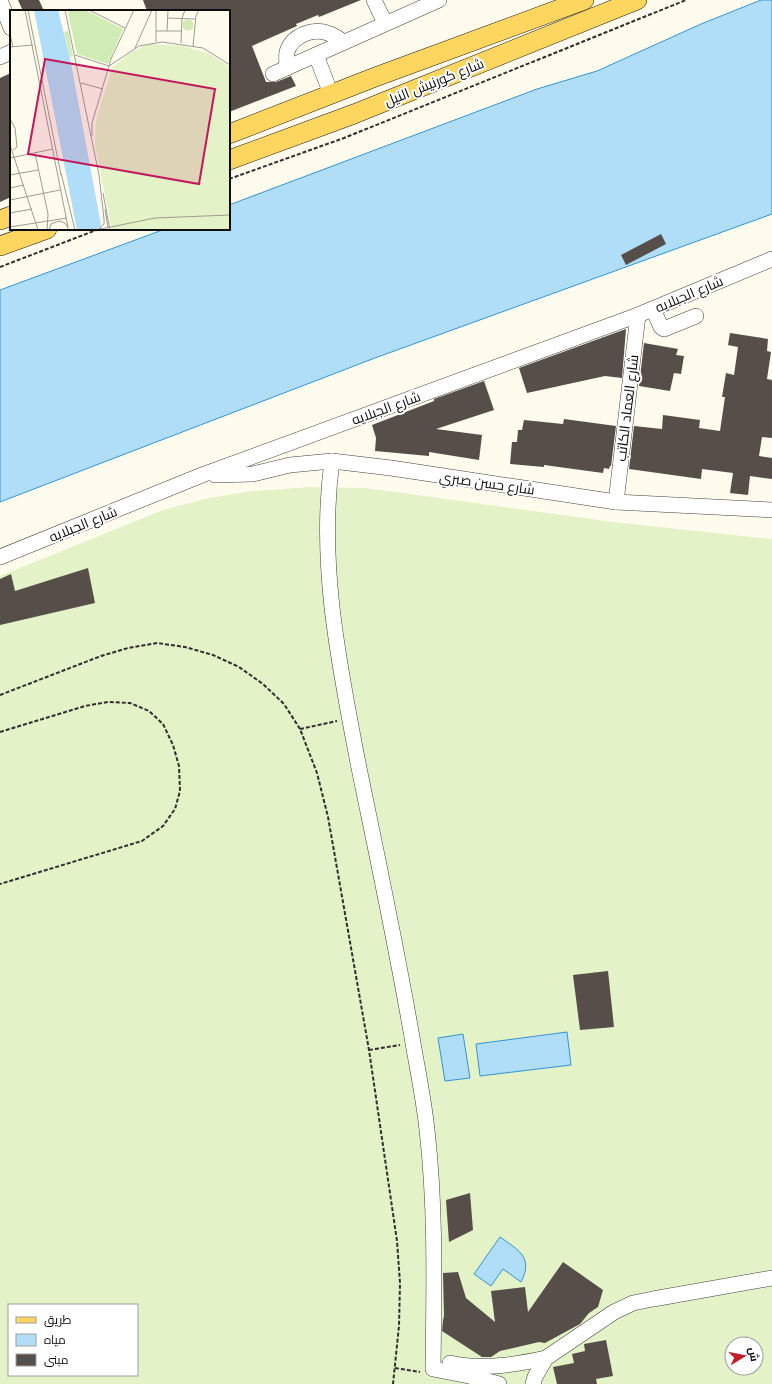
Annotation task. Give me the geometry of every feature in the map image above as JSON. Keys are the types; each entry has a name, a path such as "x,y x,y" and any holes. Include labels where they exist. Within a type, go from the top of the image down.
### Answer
{"main road":[{"name":"شارع كورنيش النيل","path":"230,134 354,85 584,0"},
{"name":"شارع كورنيش النيل","path":"230,160 354,114 637,0"},
{"path":"378,76 380,83 385,89 390,94 397,97"},
{"path":"354,85 357,99 354,114"},
{"path":"0,220 10,216"},
{"path":"0,246 44,230"}],"street":[{"path":"0,0 10,25"},
{"path":"374,0 385,23"},
{"path":"344,42 330,34 323,32 308,32 295,40 287,52 280,71 439,0"},
{"path":"0,57 10,52"},
{"path":"316,55 331,94"},
{"name":"شارع الجبلايه","path":"0,557 202,475 638,315 772,259"},
{"path":"653,309 661,327 664,329 696,316"},
{"name":"شارع العماد الكاتب","path":"616,502 638,315"},
{"path":"332,461 328,550 334,623 350,719 413,1042 427,1128 434,1230 431,1367 453,1368 516,1365 546,1358 614,1312 633,1304 653,1299 772,1278"},
{"name":"شارع حسن صبري","path":"202,475 254,474 290,465 332,461 391,468 616,502 772,510"},
{"path":"533,1384 535,1376 546,1358"},
{"path":"453,1368 499,1384"}],"path":[{"path":"230,179 344,138 686,0"},
{"path":"0,267 96,230"},
{"path":"0,695 101,656 128,648 157,643 185,647 212,655 239,667 263,684 284,704 300,729 318,773 328,817 369,1050 397,1241 400,1298 399,1326 393,1384"},
{"path":"0,732 85,706 108,702 130,703 149,711 163,724 173,745 179,766 180,791 175,809 163,826 142,841 0,884"},
{"path":"300,729 350,719"},
{"path":"369,1050 413,1042"},
{"path":"395,1368 431,1367"}],"green space":[{"path":"309,487 366,488 613,522 772,539 772,1384 0,1384 0,576 163,510 209,498 253,491"}],"water":[{"path":"761,0 772,0 772,214 375,358 0,502 0,290 162,230 230,230 230,205 537,89 597,71 701,24"},
{"path":"567,1032 571,1065 480,1076 476,1044"},
{"path":"463,1034 470,1078 445,1081 438,1038"},
{"path":"500,1237 518,1250 522,1255 526,1266 525,1273 521,1282 503,1269 491,1286 474,1274"}],"building":[{"path":"18,0 39,0 44,10 23,10"},
{"path":"143,0 361,0 319,17 318,15 296,24 297,26 252,46 266,82 276,82 291,76 296,86 230,112 230,10 147,10"},
{"path":"10,73 10,197 0,202 0,78"},
{"path":"661,234 666,244 626,265 621,255"},
{"path":"626,329 622,378 605,376 527,393 519,368"},
{"path":"730,333 768,339 767,351 771,352 767,379 772,380 772,438 762,437 759,456 772,458 772,479 750,476 748,495 730,493 733,473 702,469 701,479 629,469 634,426 662,429 663,415 700,420 699,428 720,431 725,397 722,397 726,373 734,375 738,347 728,345"},
{"path":"644,343 678,349 676,355 684,356 681,374 674,373 670,391 639,386"},
{"path":"484,381 494,410 436,429 482,435 479,460 429,452 429,456 375,451 376,438 372,425 434,401 434,399"},
{"path":"564,419 616,426 611,466 609,469 604,468 603,473 544,465 544,467 510,464 512,442 517,442 518,430 522,430 524,420 563,424"},
{"path":"88,568 95,603 0,625 0,579 11,574 15,591"},
{"path":"608,971 614,1027 580,1030 573,975"},
{"path":"470,1193 473,1230 449,1242 446,1200"},
{"path":"563,1262 603,1290 598,1307 589,1313 580,1324 545,1343 539,1342 500,1351 491,1357 482,1357 442,1331 444,1316 443,1273 458,1272 466,1298 495,1322 491,1291 525,1287 528,1312"},
{"path":"606,1340 613,1376 596,1379 597,1384 557,1384 553,1367 574,1363 572,1354 585,1351 584,1344"}]}
